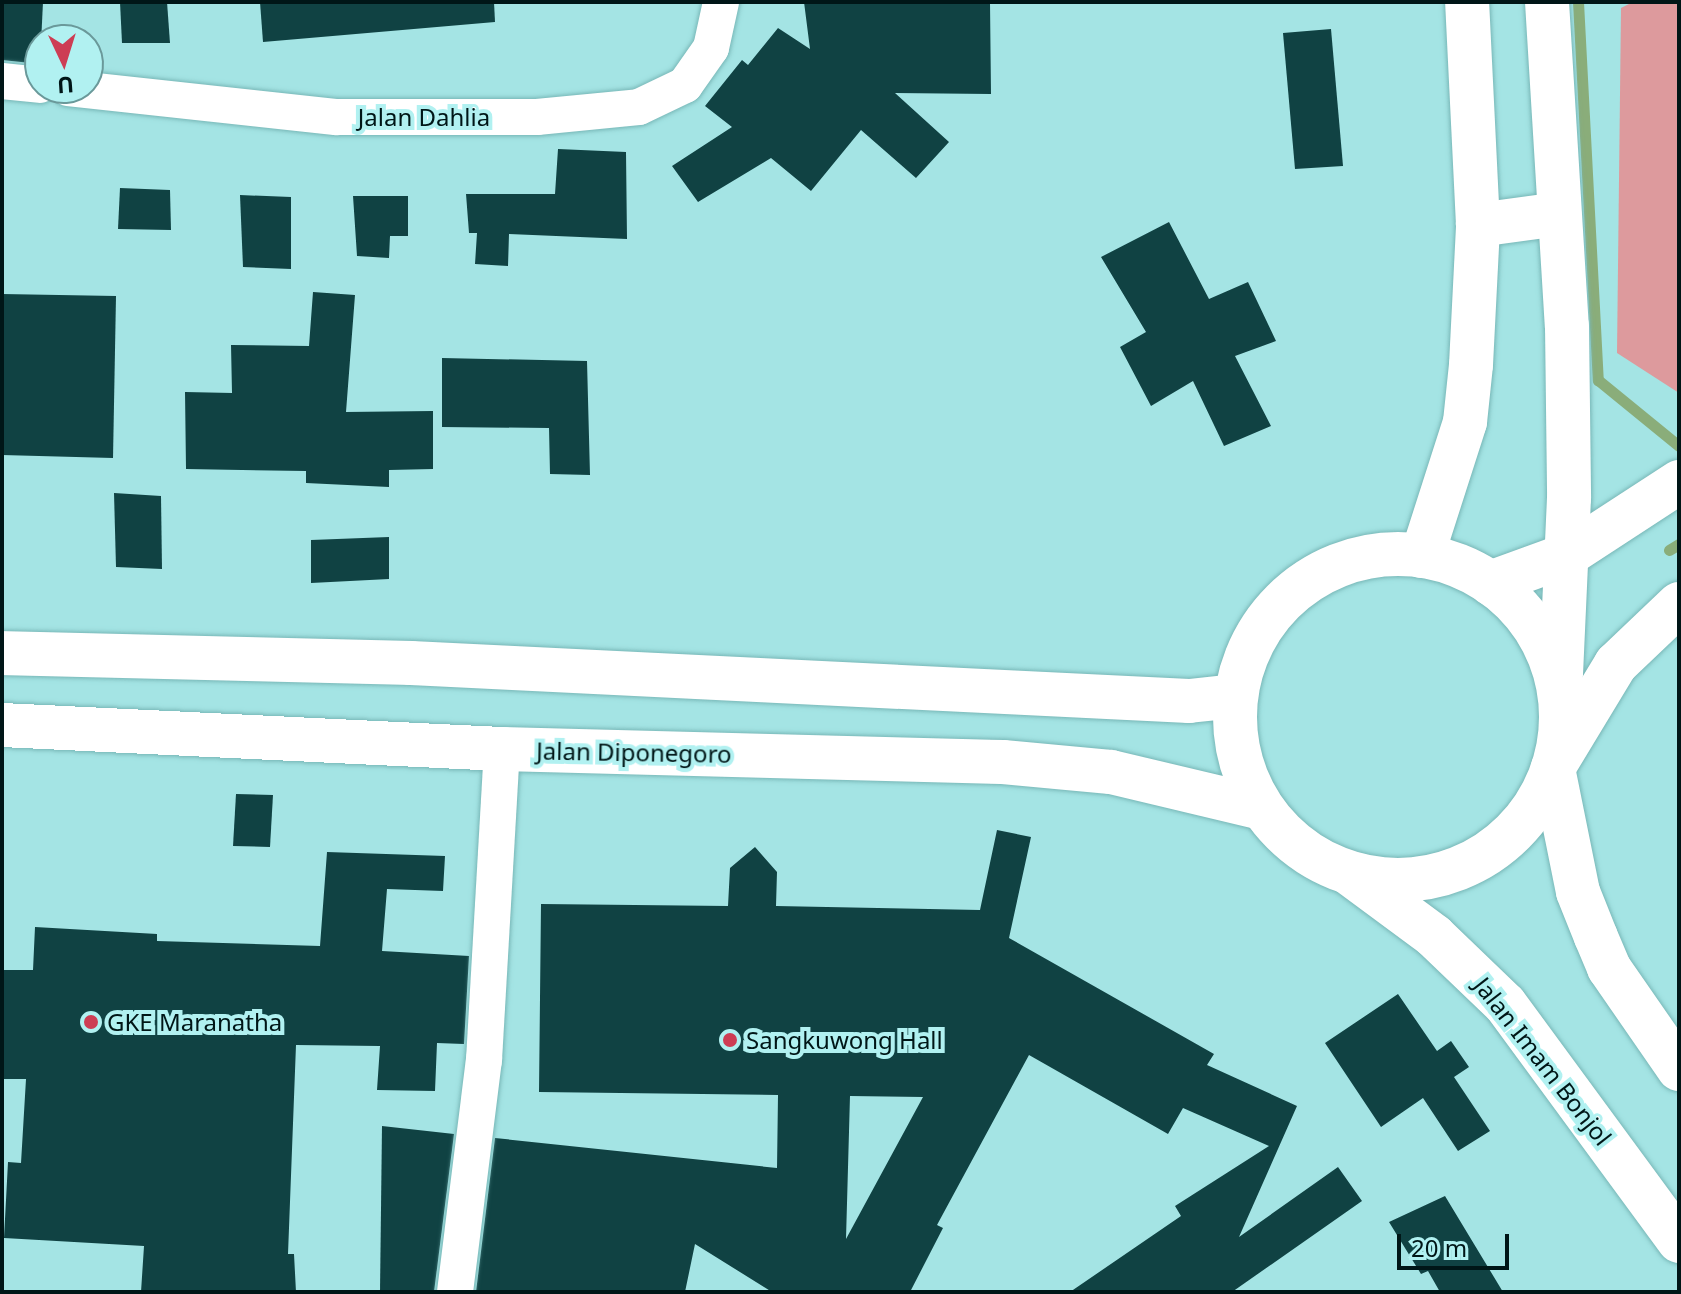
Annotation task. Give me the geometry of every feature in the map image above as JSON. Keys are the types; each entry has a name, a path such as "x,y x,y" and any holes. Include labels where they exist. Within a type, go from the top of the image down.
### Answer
{"main road":[{"path":"1422,556 1465,422 1478,225 1467,2"},
{"path":"1547,2 1568,342 1567,555 1561,735 1553,768 1578,892 1596,937 1609,968 1679,1069"},
{"path":"1478,225 1559,214"},
{"path":"1490,583 1567,555 1679,482"},
{"path":"1560,695 1544,644 1530,620 1490,583 1458,565 1422,556 1379,555 1337,566 1299,587 1268,617 1247,655 1235,696 1235,735 1244,773 1262,808 1299,847 1347,872 1383,879 1420,878 1477,858 1516,829 1538,801 1553,768 1616,664 1679,604"},
{"path":"2,653 427,664 1189,701 1235,696"},
{"name":"Jalan Diponegoro","path":"2,725 502,749 1003,762 1111,772 1262,808"},
{"name":"Jalan Imam Bonjol","path":"1347,872 1434,936 1505,1004 1679,1241"}],"street":[{"name":"Jalan Dahlia","path":"104,92 337,117 537,117 639,107 685,85 711,48 721,2"},
{"path":"2,81 24,83"},
{"path":"455,1292 484,1060 502,749"}],"shaded area":[{"path":"1633,2 1679,2 1679,393 1617,353 1621,8"}],"building":[{"path":"2,2 43,2 42,24 24,24 24,62 2,60"},
{"path":"120,2 167,2 170,43 122,43"},
{"path":"260,2 494,2 495,22 263,42"},
{"path":"804,2 990,2 991,94 895,93 949,142 916,178 861,130 811,191 771,158 698,202 672,166 732,127 705,106 742,60 748,65 778,28 810,49"},
{"path":"1331,29 1343,166 1295,169 1283,33"},
{"path":"558,149 626,152 627,239 509,234 508,266 475,264 477,233 469,233 466,194 555,194"},
{"path":"120,188 170,190 171,230 118,229"},
{"path":"240,195 291,197 291,269 243,267"},
{"path":"353,196 408,196 408,236 390,236 389,258 357,256"},
{"path":"1169,222 1209,299 1248,282 1276,341 1235,356 1271,426 1224,446 1193,381 1151,406 1120,347 1146,332 1101,257"},
{"path":"313,292 355,295 346,412 433,411 433,469 389,470 389,487 306,483 306,471 186,469 185,392 232,393 231,345 309,346"},
{"path":"2,294 116,296 113,458 2,455"},
{"path":"442,358 587,361 590,475 550,474 549,428 442,427"},
{"path":"114,493 161,496 162,569 116,567"},
{"path":"389,537 389,579 311,583 311,540"},
{"path":"236,794 273,795 270,847 233,846"},
{"path":"997,830 1031,837 1009,938 1214,1054 1207,1065 1297,1106 1239,1237 1338,1167 1362,1201 1232,1292 1070,1292 1181,1216 1175,1206 1269,1146 1183,1108 1168,1134 1029,1055 937,1225 943,1228 910,1292 772,1292 695,1244 685,1292 476,1292 495,1138 777,1168 778,1095 539,1092 541,904 728,906 730,868 755,847 777,872 776,906 980,910","holes":["850,1096 923,1097 846,1239"]},
{"path":"327,852 445,856 443,891 387,889 382,951 469,956 464,1044 437,1043 435,1091 377,1090 380,1046 296,1045 288,1254 294,1254 296,1292 141,1292 144,1246 4,1238 8,1162 21,1163 26,1079 2,1079 2,970 33,970 35,927 157,934 157,941 320,946"},
{"path":"1398,994 1437,1051 1451,1041 1469,1067 1454,1077 1490,1131 1458,1151 1423,1098 1381,1127 1325,1043"},
{"path":"382,1126 454,1134 434,1292 380,1292"},
{"path":"1445,1196 1503,1292 1440,1292 1428,1271 1421,1274 1389,1222"}],"waterway":[{"path":"1578,2 1598,380 1679,446"},
{"path":"1669,550 1679,544"}],"place":[{"name":"GKE Maranatha","path":"91,1022"},
{"name":"Sangkuwong Hall","path":"730,1040"}]}
